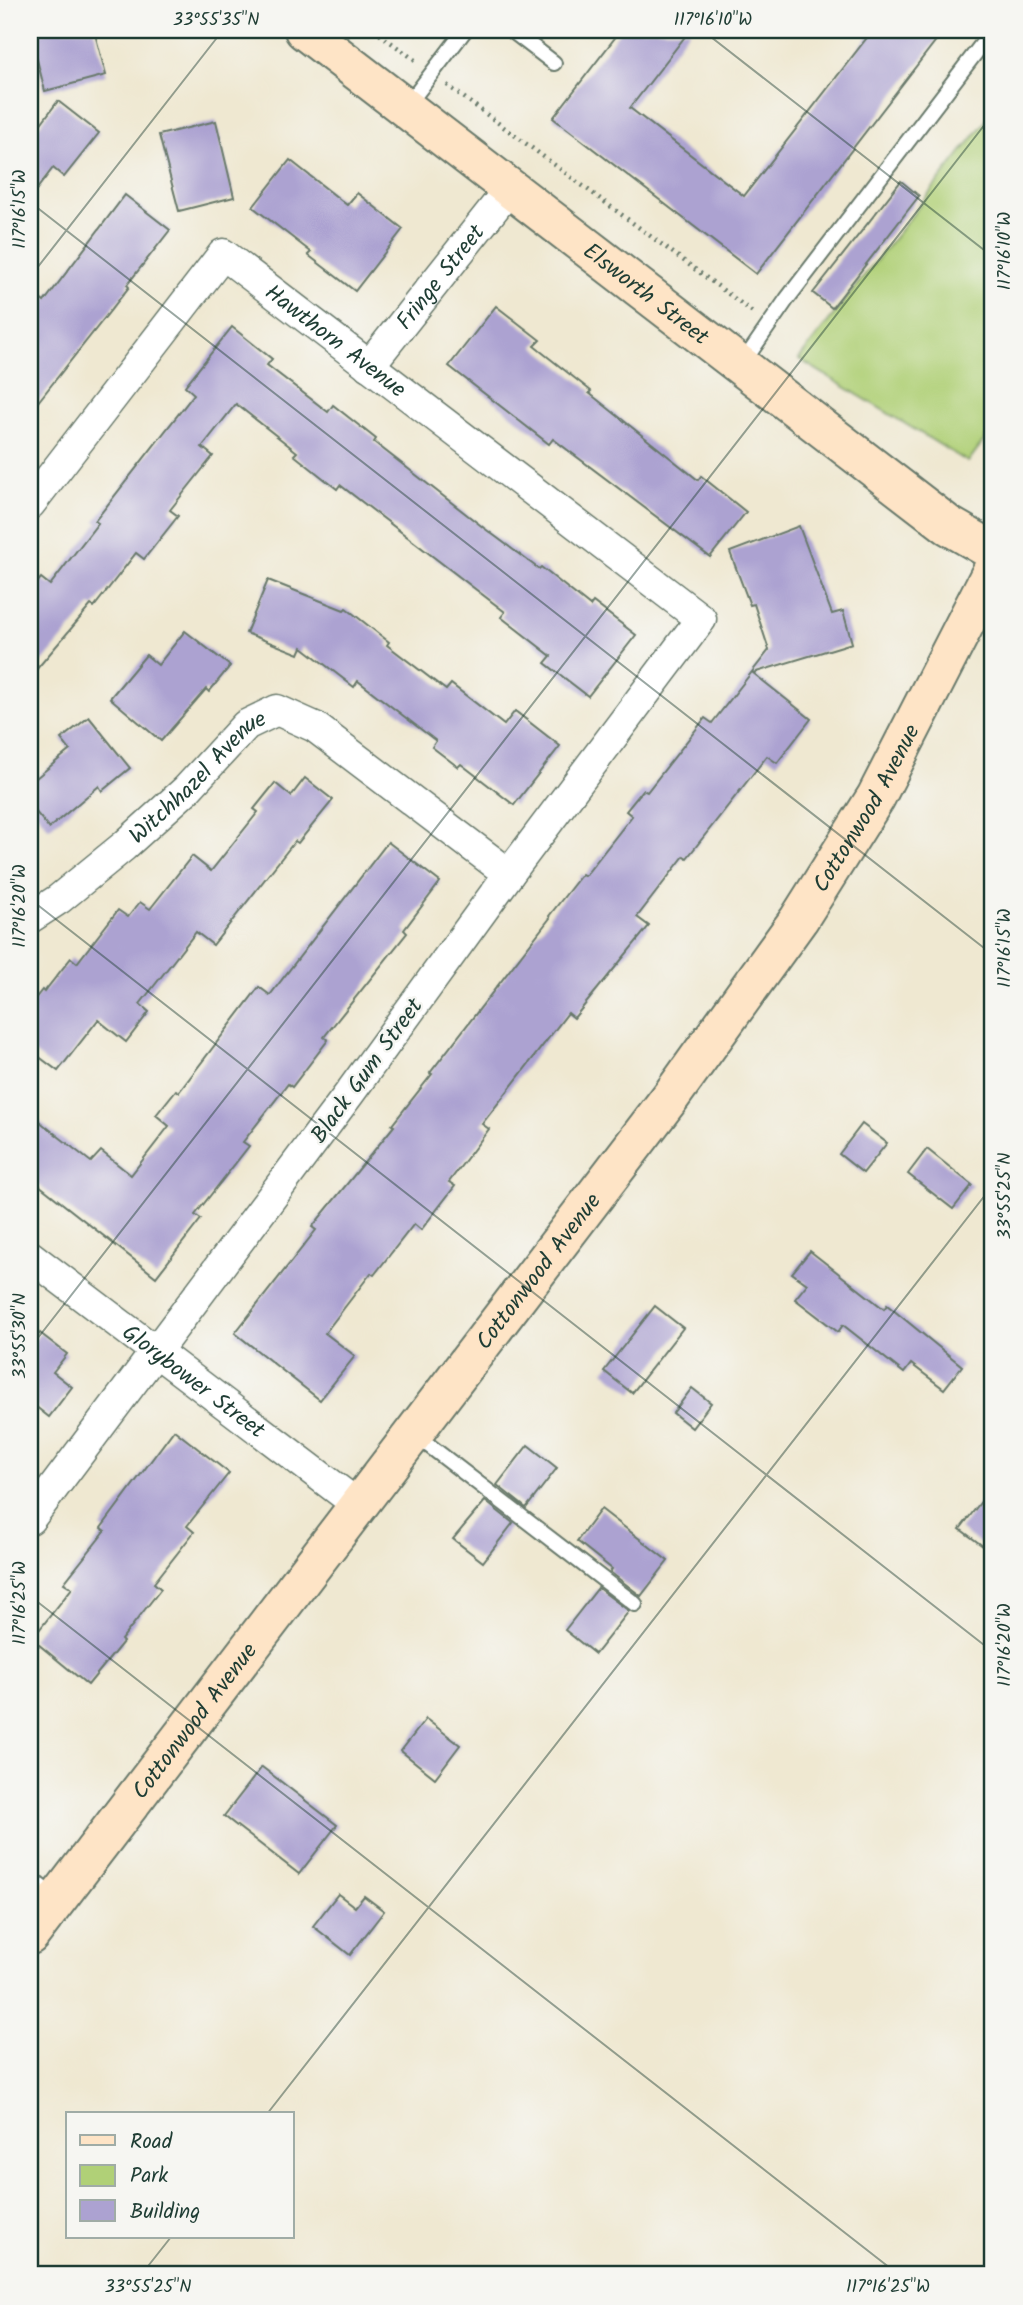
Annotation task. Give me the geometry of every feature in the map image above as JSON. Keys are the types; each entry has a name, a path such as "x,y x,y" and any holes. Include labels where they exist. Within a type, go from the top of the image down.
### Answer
{"street":[{"name":"Elsworth Street","path":"304,30 948,524 993,551"},
{"name":"Fringe Street","path":"369,366 510,188"},
{"name":"Hawthorn Avenue","path":"30,504 223,254 701,619"},
{"name":"Cottonwood Avenue","path":"30,1935 43,1889 358,1505 672,1095 799,919 876,797 993,569"},
{"name":"Black Gum Street","path":"30,1519 701,619"},
{"name":"Witchhazel Avenue","path":"30,918 59,899 124,846 187,789 246,725 277,710 315,727 509,874"},
{"name":"Glorybower Street","path":"30,1256 358,1505"}],"lane":[{"path":"405,108 465,30"},
{"path":"511,30 554,63"},
{"path":"741,365 769,324 993,30"},
{"path":"412,1433 635,1604"}],"path":[{"path":"374,30 769,324"}],"green space":[{"path":"993,112 993,428 968,462 799,359"}],"building":[{"path":"55,30 94,30 106,75 45,91 31,36"},
{"path":"621,30 690,30 630,108 744,196 873,30 944,30 756,274 553,118"},
{"path":"58,101 99,133 64,177 53,168 30,198 30,138"},
{"path":"216,121 234,197 179,211 159,135"},
{"path":"290,160 347,205 357,193 403,229 355,291 308,255 311,252 253,207"},
{"path":"901,181 919,196 832,308 813,293"},
{"path":"125,195 170,230 127,285 129,287 30,412 30,291 44,302"},
{"path":"496,306 540,340 534,346 591,391 589,393 698,480 701,476 746,512 710,557 553,439 549,444 449,366"},
{"path":"232,327 272,359 267,365 328,412 333,405 376,439 374,442 484,528 539,569 541,567 590,606 593,602 636,635 588,696 545,663 551,656 501,617 505,612 340,485 337,489 294,455 297,452 236,404 202,447 213,456 170,510 178,516 144,559 136,553 94,607 91,605 30,677 30,591 41,578 50,585 98,523 95,521 194,394 185,386"},
{"path":"799,526 832,614 843,611 852,643 753,673 811,719 777,763 767,756 687,858 684,856 637,917 649,926 574,1018 568,1013 482,1124 489,1129 449,1182 455,1186 421,1230 414,1224 374,1275 371,1273 325,1333 355,1356 320,1400 235,1333 316,1230 312,1227 394,1126 392,1125 432,1074 430,1073 549,916 582,874 585,876 632,816 626,811 643,790 647,792 705,718 712,723 769,650 754,604 750,605 730,552"},
{"path":"268,580 344,610 346,608 389,642 387,645 446,690 451,684 504,725 515,711 560,746 514,805 461,764 458,767 432,747 436,741 358,681 354,687 302,647 299,654 246,633"},
{"path":"185,631 230,666 209,692 206,689 161,741 110,698 146,655 158,665"},
{"path":"89,717 130,768 102,791 99,786 49,828 30,805 30,783 70,750 61,739"},
{"path":"305,778 333,800 298,843 295,841 213,945 196,932 140,1004 149,1012 126,1042 98,1020 58,1071 30,1050 30,1005 71,958 77,963 118,910 128,917 140,902 150,909 192,856 211,871 258,812 254,809 275,783 291,796"},
{"path":"388,842 440,882 404,930 407,933 324,1037 328,1040 292,1087 288,1084 243,1142 249,1146 195,1215 201,1219 156,1277 30,1178 30,1114 91,1162 101,1151 131,1175 169,1126 156,1115 176,1090 179,1092 259,987 270,995"},
{"path":"862,1124 887,1143 863,1173 839,1154"},
{"path":"927,1149 972,1185 953,1209 908,1174"},
{"path":"810,1251 884,1309 887,1305 962,1366 944,1389 911,1364 904,1373 843,1325 838,1332 795,1299 807,1284 792,1273"},
{"path":"655,1306 683,1328 632,1393 604,1371"},
{"path":"40,1333 67,1354 53,1372 72,1387 49,1417 30,1402 30,1347"},
{"path":"692,1388 711,1403 692,1428 673,1413"},
{"path":"174,1430 229,1473 187,1526 194,1532 154,1583 161,1589 88,1685 32,1639 72,1588 64,1583 105,1531 101,1528"},
{"path":"528,1445 557,1468 526,1508 497,1485"},
{"path":"993,1486 993,1533 983,1546 960,1529"},
{"path":"485,1501 513,1523 483,1562 453,1539"},
{"path":"601,1509 668,1561 641,1596 577,1541"},
{"path":"598,1588 629,1611 595,1654 565,1630"},
{"path":"426,1719 460,1745 435,1778 401,1751"},
{"path":"262,1767 337,1825 299,1874 224,1816"},
{"path":"338,1894 355,1907 364,1896 384,1911 350,1955 313,1926"}]}
